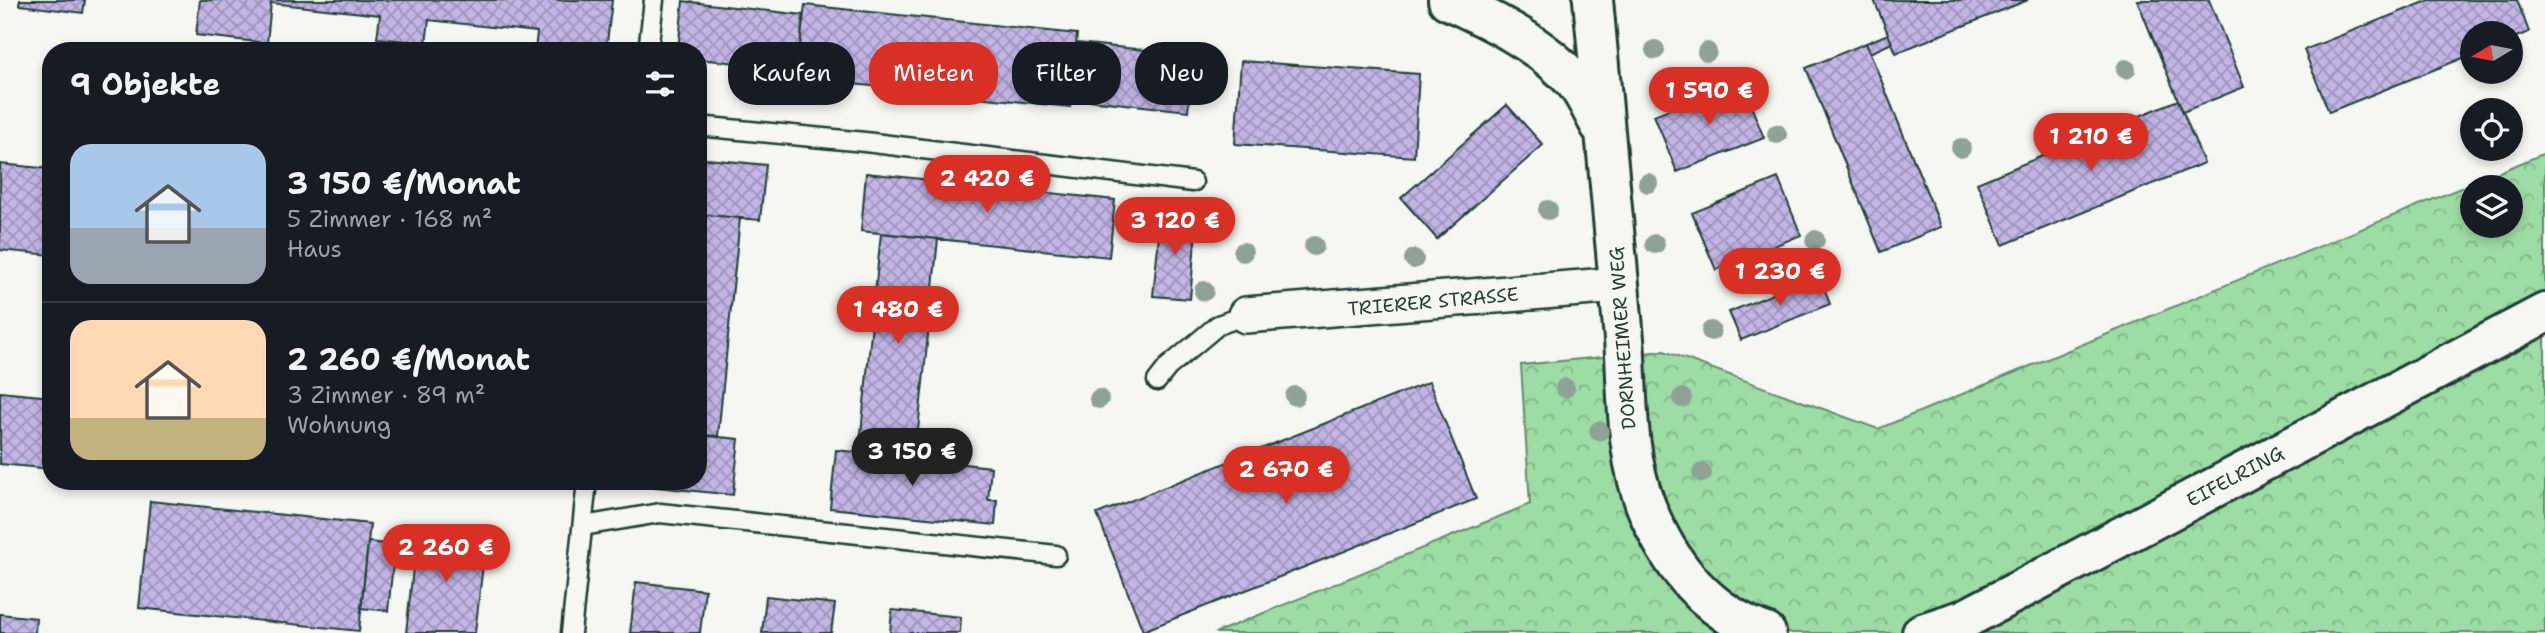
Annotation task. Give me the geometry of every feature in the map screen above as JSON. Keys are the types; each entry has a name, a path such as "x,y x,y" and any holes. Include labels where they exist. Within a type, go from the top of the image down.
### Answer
{"main road":[{"path":"1448,0 1483,15 1555,62 1577,85 1606,136"},
{"name":"DORNHEIMER WEG","path":"1593,0 1631,447 1645,504 1673,561 1690,583 1710,601 1753,631"},
{"name":"EIFELRING","path":"1922,633 1965,619 2545,313"}],"street":[{"name":"TRIERER STRASSE","path":"1246,316 1619,285"}],"lane":[{"path":"650,42 654,0"},
{"path":"707,127 865,142 1193,181"},
{"path":"1157,381 1168,367 1218,326 1246,316"},
{"path":"571,633 586,490"},
{"path":"583,526 660,513 1056,555"}],"green space":[{"path":"2545,153 2545,633 1215,633 1530,504 1521,365 1664,351 1878,429 2460,188 2460,238 2523,238 2523,175 2492,175"}],"building":[{"path":"20,0 85,0 83,13 19,5"},
{"path":"200,0 612,0 607,42 536,42 537,32 429,20 426,42 377,38 380,15 271,3 267,42 196,35"},
{"path":"1874,0 2028,0 1896,53"},
{"path":"2137,0 2209,0 2244,87 2183,112"},
{"path":"2430,0 2517,0 2529,32 2524,34 2524,21 2460,21 2460,59 2329,112 2304,50"},
{"path":"683,1 803,15 800,42 728,42 728,62 707,60 707,42 679,42"},
{"path":"805,5 1077,34 1076,42 1012,42 1012,101 998,99 998,42 869,42 869,86 855,84 855,42 800,42"},
{"path":"1888,34 1892,43 1870,53 1866,43"},
{"path":"1866,43 1941,227 1881,252 1806,68"},
{"path":"1121,48 1135,49 1135,105 1189,105 1188,111 1121,104"},
{"path":"1241,61 1419,74 1414,157 1235,144"},
{"path":"1741,81 1764,138 1677,172 1654,115"},
{"path":"2178,100 2204,163 2003,245 1977,183"},
{"path":"1507,105 1543,145 1437,239 1401,198"},
{"path":"707,159 766,165 760,220 707,215"},
{"path":"0,164 42,168 42,254 0,250"},
{"path":"866,173 1115,200 1109,257 861,231"},
{"path":"1778,178 1801,235 1716,270 1692,213"},
{"path":"707,215 740,218 718,436 707,435"},
{"path":"1161,215 1197,219 1190,299 1153,296"},
{"path":"881,233 938,239 915,459 859,453"},
{"path":"1819,275 1830,304 1741,340 1729,312"},
{"path":"1429,382 1476,499 1143,631 1097,514"},
{"path":"0,392 42,396 42,468 0,464"},
{"path":"707,436 739,439 733,495 685,490 707,490"},
{"path":"836,450 991,467 988,500 997,500 995,525 830,508"},
{"path":"150,501 370,524 359,631 139,608"},
{"path":"417,531 486,539 475,633 406,633"},
{"path":"368,542 395,545 388,611 361,608"},
{"path":"636,582 705,590 700,633 630,633"},
{"path":"766,596 835,604 831,633 762,633"},
{"path":"892,610 961,617 960,633 890,633"},
{"path":"0,614 36,618 35,633 0,633"}]}
